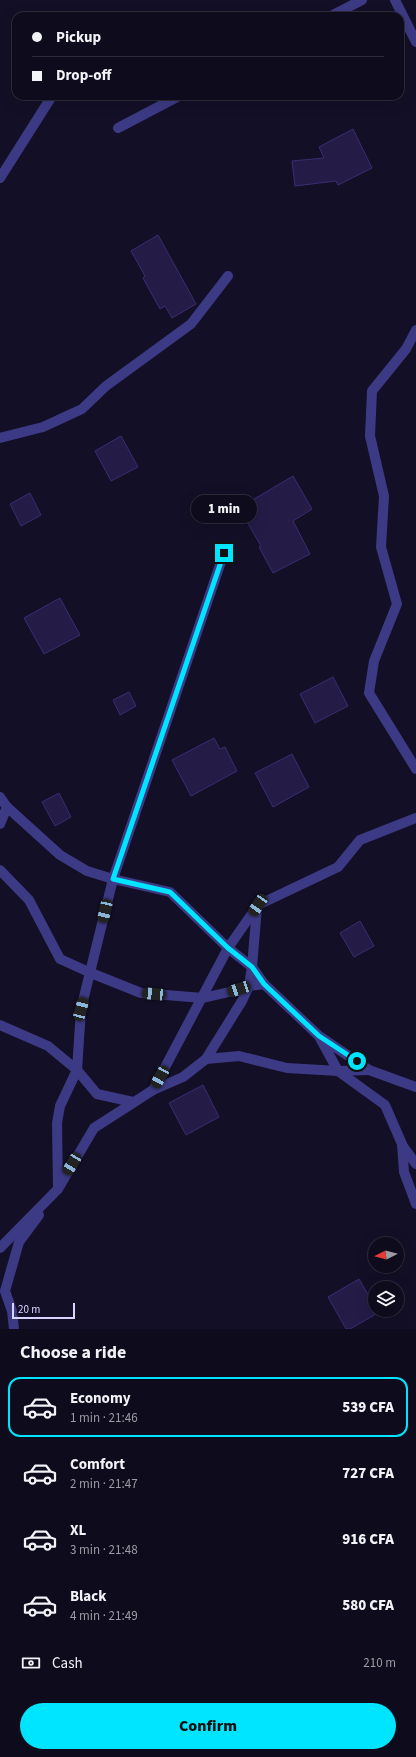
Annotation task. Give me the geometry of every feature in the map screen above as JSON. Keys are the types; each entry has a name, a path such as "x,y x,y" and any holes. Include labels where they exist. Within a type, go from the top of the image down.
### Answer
{"street":[{"path":"339,12 362,0"},
{"path":"395,0 401,12"},
{"path":"404,18 416,42"},
{"path":"0,178 49,100"},
{"path":"118,128 171,100"},
{"path":"0,438 43,427 82,409 106,386 191,324 228,276"},
{"path":"416,330 406,349 372,391 370,436 384,496 381,547 397,604 374,662 369,693 416,769"},
{"path":"0,1248 58,1189 57,1123 60,1106 77,1070 81,1009 113,879 224,553"},
{"path":"0,798 7,808 60,855 87,871 113,879 170,892 228,948 252,967 264,984 319,1036 369,1070 416,1087"},
{"path":"0,824 7,808"},
{"path":"153,1090 203,998 228,948 258,905 338,867 360,840 416,818"},
{"path":"0,870 29,900 60,959 91,973 141,993 203,998 249,986 264,984"},
{"path":"14,1329 12,1311 4,1291 19,1242 58,1189 94,1128 153,1090 183,1077 206,1059 242,1001 249,986 258,905"},
{"path":"0,1024 48,1046 77,1070 97,1094 133,1102"},
{"path":"319,1036 338,1071 385,1105 402,1144 416,1164"},
{"path":"206,1059 239,1056 287,1068 338,1071 369,1070"},
{"path":"402,1144 404,1172 416,1204"}],"building":[{"path":"353,129 372,168 338,185 336,181 295,186 292,161 324,158 319,147"},
{"path":"158,235 196,304 172,318 165,306 160,309 143,278 145,276 131,251"},
{"path":"121,436 138,467 111,481 95,451"},
{"path":"293,476 312,509 293,521 310,554 273,573 259,547 261,546 239,508"},
{"path":"30,493 41,515 21,526 10,504"},
{"path":"60,598 80,635 44,654 24,618"},
{"path":"333,677 348,706 315,723 300,694"},
{"path":"129,692 136,706 120,715 113,700"},
{"path":"214,738 220,749 225,747 237,771 191,796 172,760"},
{"path":"292,754 309,787 273,807 255,773"},
{"path":"59,793 71,817 55,826 42,802"},
{"path":"360,921 374,946 354,957 340,933"},
{"path":"203,1085 219,1117 186,1135 169,1103"},
{"path":"359,1279 368,1295 368,1317 371,1317 350,1329 346,1329 328,1297"}],"route":[{"path":"224,553 178,692 113,879 170,892 228,948 252,967 264,984 319,1036 357,1061"}]}
